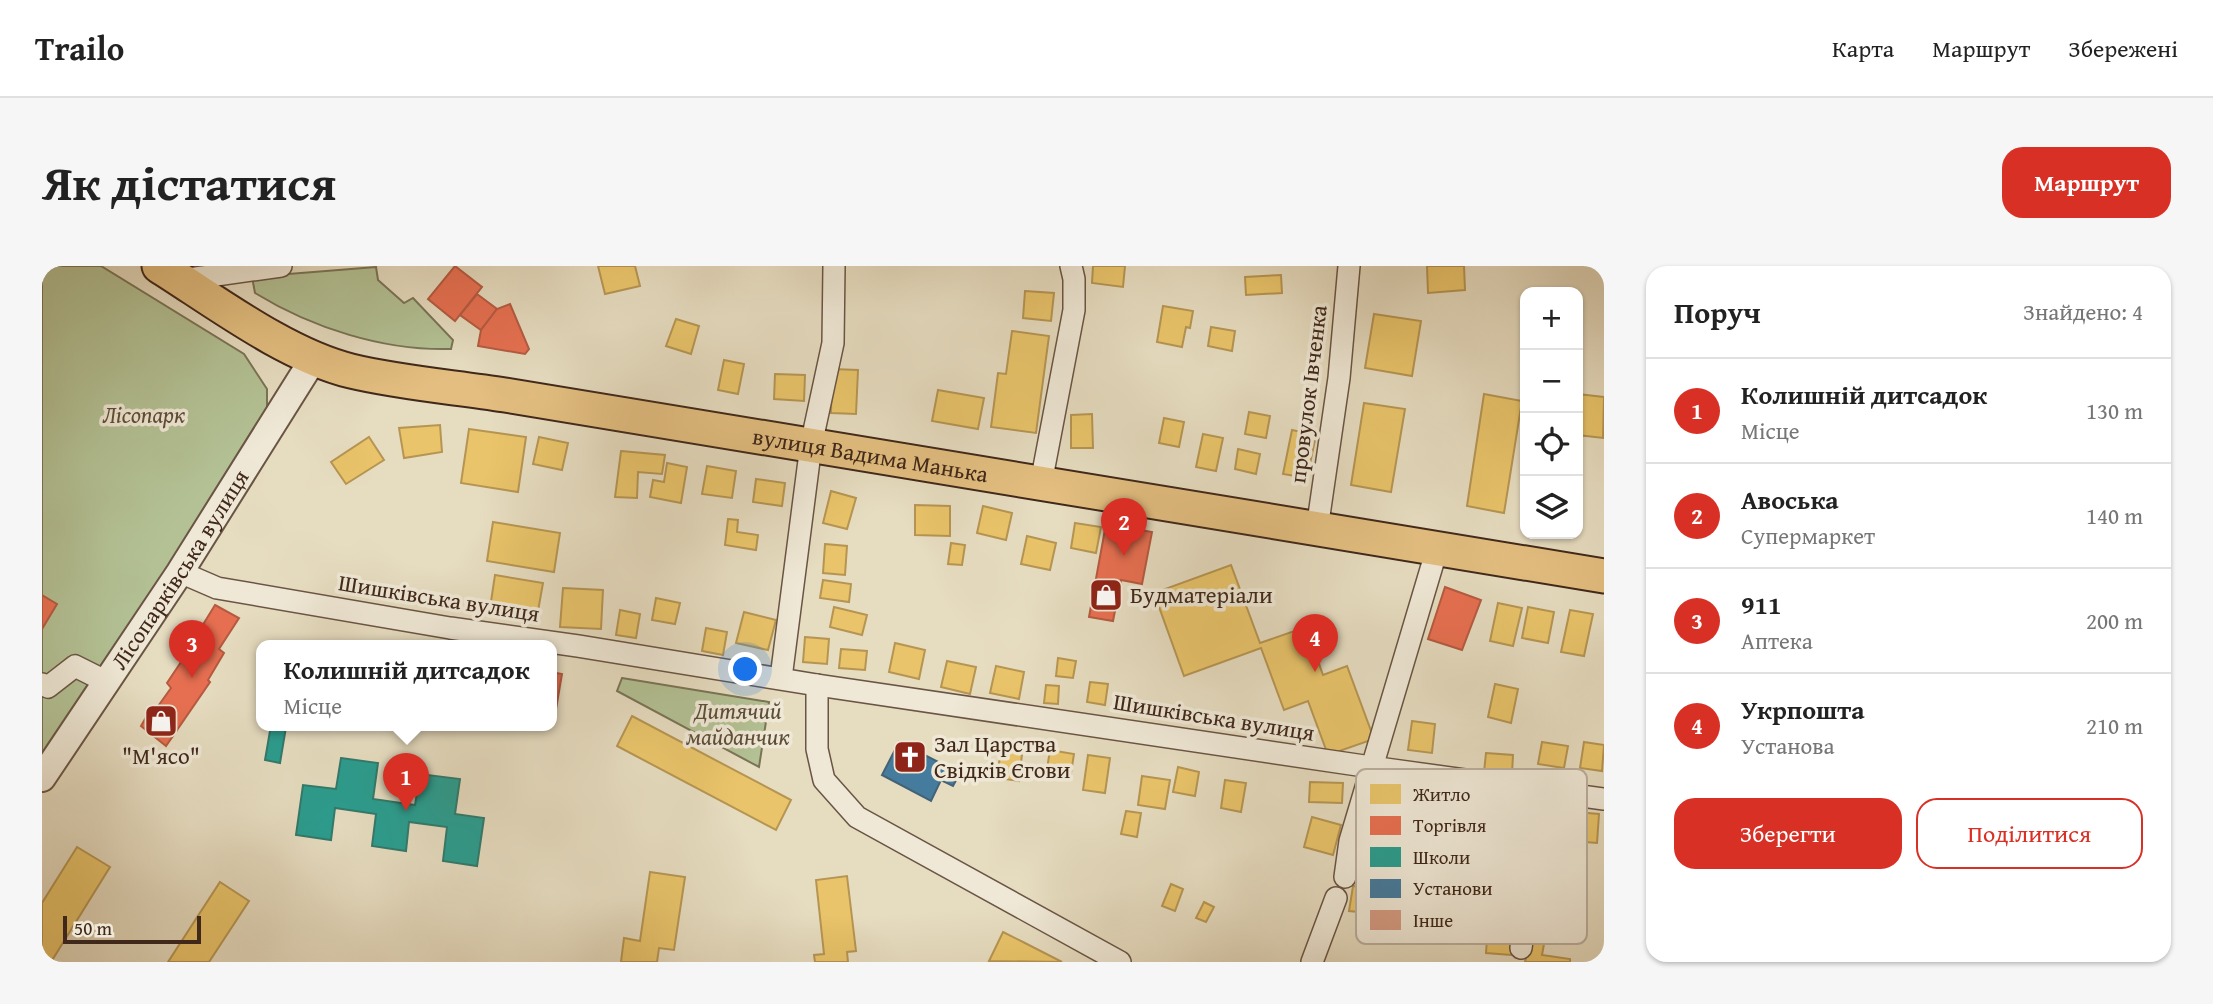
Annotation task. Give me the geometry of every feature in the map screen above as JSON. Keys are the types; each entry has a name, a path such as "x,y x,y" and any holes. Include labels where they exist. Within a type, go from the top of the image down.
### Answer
{"main road":[{"name":"вулиця Вадима Манька","path":"170,273 272,337 314,358 350,371 1604,576"}],"street":[{"path":"170,273 281,266"},
{"path":"780,678 811,445 834,343 834,266"},
{"path":"1041,483 1074,310 1074,279 1071,266"},
{"name":"провулок Івченка","path":"1317,529 1339,377 1349,266"},
{"name":"Лісопарківська вулиця","path":"44,772 180,572 314,358"},
{"path":"1371,767 1437,549"},
{"name":"Шишківська вулиця","path":"180,572 216,588 529,640"},
{"name":"Шишківська вулиця","path":"557,644 1385,769"},
{"path":"42,684 48,687 75,666 105,681"},
{"path":"817,685 817,749 824,780 857,817 1120,962"},
{"path":"1345,877 1356,820"},
{"path":"1311,962 1336,898"},
{"path":"1521,948 1522,944"}],"green space":[{"name":"Лісопарк","path":"42,266 101,266 244,354 267,389 267,414 42,765"},
{"path":"376,267 378,280 404,303 413,298 453,340 451,349 400,346 324,327 255,293 252,277"},
{"name":"Дитячий майданчик","path":"622,678 769,702 759,767 617,691"}],"building: Житло":[{"path":"598,266 635,266 640,286 605,294"},
{"path":"1093,266 1125,266 1123,287 1092,283"},
{"path":"1427,266 1464,266 1465,290 1428,293"},
{"path":"1281,275 1282,293 1246,295 1245,277"},
{"path":"1025,291 1054,293 1051,321 1023,318"},
{"path":"1163,306 1193,311 1182,347 1157,342"},
{"path":"1374,314 1421,321 1412,376 1365,368"},
{"path":"676,319 699,326 691,354 666,346"},
{"path":"1211,327 1235,331 1232,351 1208,346"},
{"path":"1012,331 1049,336 1036,433 991,427 998,373 1006,374"},
{"path":"724,360 744,364 738,394 718,390"},
{"path":"832,369 858,370 856,414 831,413"},
{"path":"775,374 805,375 804,401 774,399"},
{"path":"938,390 984,398 978,429 932,421"},
{"path":"1484,394 1520,401 1504,513 1467,506"},
{"path":"1583,395 1604,397 1603,438 1583,436"},
{"path":"1364,403 1405,409 1391,492 1351,485"},
{"path":"1249,412 1270,416 1266,438 1245,434"},
{"path":"1092,414 1093,448 1071,448 1071,415"},
{"path":"1164,418 1184,422 1179,447 1159,443"},
{"path":"440,425 442,452 404,458 399,428"},
{"path":"469,429 526,437 518,492 461,483"},
{"path":"1292,430 1316,435 1307,478 1283,474"},
{"path":"1203,434 1223,438 1216,471 1196,467"},
{"path":"369,437 384,460 346,484 331,462"},
{"path":"539,437 568,443 562,470 533,464"},
{"path":"1238,449 1260,454 1256,474 1235,469"},
{"path":"621,451 665,455 662,474 638,472 637,498 615,497"},
{"path":"667,463 687,467 681,503 650,497 653,480 664,482"},
{"path":"707,466 736,471 732,498 702,494"},
{"path":"756,479 785,483 782,506 753,502"},
{"path":"831,491 856,498 847,529 823,523"},
{"path":"915,505 950,506 950,536 915,535"},
{"path":"983,506 1012,513 1006,540 977,533"},
{"path":"728,519 738,520 737,532 758,535 756,550 725,545"},
{"path":"493,522 560,533 554,572 487,561"},
{"path":"1075,523 1101,527 1096,553 1071,548"},
{"path":"1027,536 1056,543 1050,570 1021,564"},
{"path":"951,543 965,545 962,565 948,564"},
{"path":"825,544 847,546 845,575 823,573"},
{"path":"1231,565 1260,643 1306,627 1323,675 1347,666 1374,739 1328,755 1308,701 1284,710 1261,648 1184,676 1154,593"},
{"path":"495,575 543,583 536,622 489,615"},
{"path":"823,580 851,584 849,602 820,598"},
{"path":"563,588 603,590 601,629 560,627"},
{"path":"656,598 680,603 675,624 652,620"},
{"path":"1498,603 1522,608 1513,646 1490,641"},
{"path":"834,607 867,615 862,635 830,627"},
{"path":"1528,607 1554,612 1548,643 1522,638"},
{"path":"620,610 640,614 636,638 616,635"},
{"path":"1570,610 1593,614 1584,656 1561,652"},
{"path":"744,612 776,620 768,650 736,643"},
{"path":"706,628 727,632 723,655 702,651"},
{"path":"805,637 829,639 827,664 803,662"},
{"path":"895,643 925,650 919,679 889,672"},
{"path":"841,649 867,651 865,670 839,668"},
{"path":"1058,658 1076,661 1073,678 1056,676"},
{"path":"947,661 976,667 970,694 941,687"},
{"path":"996,666 1024,672 1019,699 990,693"},
{"path":"1090,682 1108,684 1105,705 1087,702"},
{"path":"1495,684 1518,689 1511,723 1488,717"},
{"path":"1046,685 1059,686 1058,704 1044,703"},
{"path":"632,716 791,800 776,830 617,746"},
{"path":"1412,721 1435,724 1432,753 1408,750"},
{"path":"1002,742 1023,745 1019,781 997,778"},
{"path":"1542,742 1568,746 1564,768 1538,764"},
{"path":"1584,742 1604,745 1602,771 1580,768"},
{"path":"1050,750 1074,754 1070,779 1046,775"},
{"path":"1486,753 1513,755 1512,769 1484,769"},
{"path":"1088,755 1110,758 1105,793 1083,790"},
{"path":"1178,767 1199,772 1195,796 1173,792"},
{"path":"1142,776 1170,780 1165,809 1138,805"},
{"path":"1225,780 1246,783 1241,812 1221,808"},
{"path":"1310,782 1343,783 1342,803 1309,802"},
{"path":"1126,811 1141,813 1137,837 1121,834"},
{"path":"1587,813 1599,814 1597,843 1587,842"},
{"path":"1312,817 1341,825 1333,855 1304,847"},
{"path":"77,847 110,867 51,962 42,962 42,903"},
{"path":"650,872 685,877 674,950 659,948 657,962 621,962 624,938 640,941"},
{"path":"847,876 856,951 847,952 848,962 815,962 814,955 824,954 816,880"},
{"path":"220,882 249,901 209,962 168,962"},
{"path":"1171,884 1183,889 1175,911 1162,906"},
{"path":"1353,886 1356,886 1356,912 1349,911"},
{"path":"1204,902 1214,907 1206,922 1196,918"},
{"path":"1003,932 1023,942 1062,962 989,961"},
{"path":"1487,944 1512,944 1511,955 1486,953"},
{"path":"1529,944 1544,944 1542,955 1570,959 1570,962 1525,962"}],"building: Торгівля":[{"path":"455,266 482,287 455,321 428,299"},
{"path":"477,294 497,309 481,330 460,315"},
{"path":"510,304 529,349 525,354 478,346 481,330 497,309"},
{"path":"1106,524 1152,532 1142,584 1121,580 1113,621 1089,617"},
{"path":"1445,587 1481,600 1462,650 1428,639"},
{"path":"42,595 57,604 42,629"},
{"path":"215,605 239,618 219,649 224,653 208,680 210,682 166,746 141,726 152,707 156,709 171,688 167,683 183,659 188,662 202,640 196,636"},
{"path":"557,673 562,674 557,703"}],"building: Школи":[{"path":"270,731 285,731 280,763 265,760"},
{"path":"341,758 378,763 373,799 415,805 420,774 460,779 455,814 484,818 477,866 443,861 447,827 409,822 406,851 372,846 376,814 335,808 331,840 296,835 303,785 336,789"}],"building: Установи":[{"name":"Зал Царства Свідків Єгови","path":"899,742 960,773 953,786 941,780 931,801 882,775"}],"place":[{"name":"Авоська","path":"1124,556"},
{"name":"Будматеріали","path":"1106,595"},
{"name":"Укрпошта","path":"1315,672"},
{"name":"911","path":"192,678"},
{"name":"\"М'ясо\"","path":"161,721"},
{"name":"Зал Царства Свідків Єгови","path":"910,757"},
{"name":"Колишній дитсадок","path":"406,811"}]}
